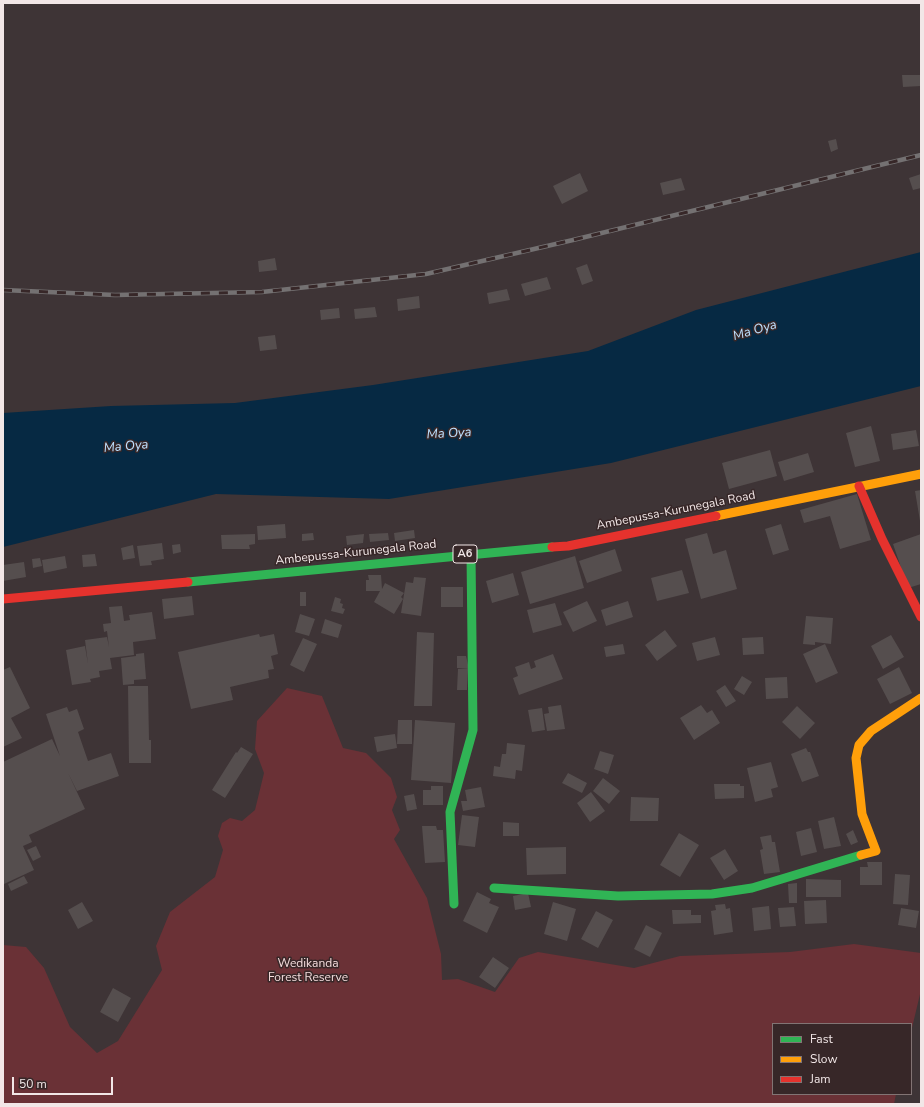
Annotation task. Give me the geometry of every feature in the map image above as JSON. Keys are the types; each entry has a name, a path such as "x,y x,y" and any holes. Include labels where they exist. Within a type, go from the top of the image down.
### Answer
{"main road":[{"name":"Ambepussa-Kurunegala Road","path":"3,599 568,546 921,474"},
{"path":"860,486 882,539 921,617"},
{"path":"454,904 450,812 473,730 471,554"},
{"path":"494,888 618,896 712,894 752,888 876,851 862,814 856,758 859,745 871,731 921,698"}],"green space":[{"name":"Wedikanda Forest Reserve","path":"287,688 322,696 343,748 366,753 391,778 397,797 392,810 400,830 394,839 427,898 441,954 442,980 458,979 495,992 519,958 538,952 634,968 680,956 790,952 854,944 921,953 921,990 912,1028 912,1023 772,1023 772,1095 896,1095 894,1104 3,1104 3,945 26,947 44,968 70,1027 97,1053 118,1041 162,970 156,946 170,912 215,877 223,850 218,836 222,823 230,818 242,821 255,810 264,773 255,749 257,721"}],"water":[{"name":"Ma Oya","path":"921,252 921,386 611,463 389,499 216,494 3,547 3,413 111,406 235,403 373,385 588,351 696,310"}],"building":[{"path":"902,75 921,75 921,86 903,87"},
{"path":"836,139 838,149 831,152 828,141"},
{"path":"580,173 588,191 562,204 553,186"},
{"path":"921,174 921,188 913,190 909,178"},
{"path":"681,178 685,190 663,195 660,183"},
{"path":"275,258 277,270 259,272 258,261"},
{"path":"587,264 593,281 582,285 576,268"},
{"path":"547,277 551,289 525,296 521,284"},
{"path":"507,289 510,300 489,304 487,293"},
{"path":"419,296 420,308 398,311 397,299"},
{"path":"375,307 377,317 355,319 354,309"},
{"path":"339,308 340,318 321,320 320,310"},
{"path":"275,335 277,349 260,351 258,337"},
{"path":"871,426 880,461 855,467 846,433"},
{"path":"916,430 919,446 893,450 891,434"},
{"path":"770,450 777,476 729,489 722,463"},
{"path":"808,453 814,472 784,481 778,462"},
{"path":"921,490 921,521 920,521 915,491"},
{"path":"857,494 871,540 840,549 830,516 804,523 800,510"},
{"path":"285,524 286,538 258,540 257,526"},
{"path":"781,524 789,550 773,555 765,529"},
{"path":"414,530 415,538 395,541 394,533"},
{"path":"313,533 314,540 302,541 302,534"},
{"path":"388,533 389,540 370,542 369,534"},
{"path":"707,533 713,554 726,550 737,589 701,599 685,539"},
{"path":"255,534 255,544 249,545 250,549 222,549 221,535"},
{"path":"364,534 363,543 347,545 346,536"},
{"path":"921,534 921,584 908,588 893,544"},
{"path":"162,543 164,559 151,561 152,565 140,566 137,546"},
{"path":"180,544 181,552 173,554 172,545"},
{"path":"133,545 135,558 123,560 121,548"},
{"path":"615,549 622,571 587,583 579,561"},
{"path":"95,554 97,566 83,567 82,555"},
{"path":"65,556 67,568 44,573 42,560"},
{"path":"575,556 584,588 530,604 521,572"},
{"path":"40,558 42,566 33,568 32,559"},
{"path":"24,562 26,577 3,581 3,565"},
{"path":"682,570 689,593 657,601 651,578"},
{"path":"513,573 519,595 492,603 486,581"},
{"path":"368,575 381,575 382,589 385,583 404,593 401,597 403,599 394,614 374,602 380,591 366,591 366,580 369,580"},
{"path":"414,577 426,578 421,616 401,613 406,582 413,583"},
{"path":"441,587 463,587 463,607 441,607"},
{"path":"300,592 306,592 306,606 300,606"},
{"path":"192,596 194,615 164,619 162,599"},
{"path":"335,597 341,599 340,603 343,604 342,608 345,609 343,614 331,611"},
{"path":"587,601 597,621 573,632 563,612"},
{"path":"628,601 633,617 606,626 601,610"},
{"path":"555,603 562,625 533,633 527,610"},
{"path":"122,606 124,621 130,620 129,615 152,612 156,639 133,642 134,655 110,658 112,669 99,671 100,677 90,679 91,682 72,685 66,650 85,646 88,664 85,640 107,637 109,647 107,631 104,632 103,624 111,623 109,607"},
{"path":"300,614 315,619 309,636 295,632"},
{"path":"806,616 833,618 831,644 815,642 815,645 803,644"},
{"path":"325,619 342,625 338,638 321,633"},
{"path":"665,630 677,646 657,661 645,645"},
{"path":"417,632 434,633 432,706 414,706"},
{"path":"259,634 260,637 274,634 278,654 271,656 274,669 268,670 269,678 230,687 233,700 191,709 178,652"},
{"path":"891,635 904,657 883,669 871,646"},
{"path":"715,637 720,655 697,661 692,643"},
{"path":"763,637 764,654 743,655 742,638"},
{"path":"303,638 317,644 304,672 290,665"},
{"path":"623,644 625,654 606,657 604,647"},
{"path":"825,644 838,673 816,683 803,654"},
{"path":"144,653 146,679 134,680 134,684 123,685 121,658 136,656 136,654"},
{"path":"553,654 563,679 519,695 513,678 518,676 515,667 529,662 531,669 536,667 534,661"},
{"path":"457,656 466,656 469,669 457,668"},
{"path":"10,667 30,708 11,718 22,738 3,747 3,670"},
{"path":"899,667 912,693 890,704 877,679"},
{"path":"458,669 468,669 467,690 457,690"},
{"path":"742,676 752,682 744,695 734,689"},
{"path":"787,677 788,698 766,699 765,678"},
{"path":"725,685 736,701 726,707 716,691"},
{"path":"128,686 148,686 151,763 129,763"},
{"path":"561,705 565,729 547,731 544,714 549,713 548,707"},
{"path":"701,705 707,713 712,710 720,723 694,740 680,718"},
{"path":"797,706 815,723 800,739 782,722"},
{"path":"67,707 69,712 77,709 84,729 78,732 88,761 111,753 119,776 77,791 68,773 85,809 29,835 32,842 23,846 34,870 4,884 3,762 52,739 60,756 46,714"},
{"path":"542,708 545,730 532,732 528,710"},
{"path":"398,720 412,720 412,744 397,744"},
{"path":"415,720 455,723 451,783 411,780"},
{"path":"395,734 397,748 377,752 374,737"},
{"path":"507,743 525,745 522,771 516,770 515,779 493,776 494,766 500,767 502,754 506,754"},
{"path":"241,747 253,754 225,798 212,790 236,752 237,753"},
{"path":"806,748 808,752 810,752 819,776 802,782 791,754"},
{"path":"600,751 614,755 608,774 594,769"},
{"path":"771,762 778,787 771,789 773,797 755,802 747,768"},
{"path":"568,773 587,783 582,793 562,783"},
{"path":"603,778 620,791 609,804 593,791"},
{"path":"714,784 740,784 740,786 744,786 744,798 715,799"},
{"path":"431,786 443,786 443,805 423,805 423,790 431,790"},
{"path":"481,787 485,807 463,811 461,801 467,801 465,790"},
{"path":"591,792 605,811 590,822 577,803"},
{"path":"414,794 417,809 407,811 404,796"},
{"path":"631,797 659,798 658,821 630,821"},
{"path":"462,815 479,817 475,847 458,845"},
{"path":"834,817 841,846 824,849 818,821"},
{"path":"503,822 519,823 519,836 503,836"},
{"path":"422,826 436,826 437,830 443,830 445,862 425,863"},
{"path":"811,828 817,852 801,856 796,832"},
{"path":"853,830 858,842 851,845 846,834"},
{"path":"679,833 699,845 680,877 660,865"},
{"path":"771,835 772,842 775,842 780,872 764,874 760,850 763,849 760,837"},
{"path":"36,846 41,857 33,861 27,850"},
{"path":"566,847 566,874 527,875 526,848"},
{"path":"725,849 738,871 724,880 710,858"},
{"path":"867,862 882,862 882,885 860,885 860,867 868,867"},
{"path":"895,874 910,875 908,905 893,904"},
{"path":"24,876 28,883 11,891 8,884"},
{"path":"806,879 841,880 841,897 806,897"},
{"path":"797,883 797,903 789,903 788,884"},
{"path":"477,892 491,899 489,903 499,907 487,933 463,921"},
{"path":"528,893 531,907 515,910 513,896"},
{"path":"826,900 827,923 805,924 804,901"},
{"path":"82,902 93,921 78,929 68,910"},
{"path":"553,902 576,909 567,941 544,934"},
{"path":"725,904 726,909 730,908 733,932 714,935 711,911 716,910 715,905"},
{"path":"769,906 771,929 754,931 752,908"},
{"path":"794,907 796,926 780,927 778,908"},
{"path":"901,908 919,911 916,928 898,925"},
{"path":"672,910 691,910 691,915 701,915 701,923 673,924"},
{"path":"596,911 613,920 598,948 581,939"},
{"path":"646,925 662,933 650,957 634,949"},
{"path":"493,957 509,968 495,988 479,977"},
{"path":"113,988 131,998 118,1022 100,1012"}],"railway":[{"path":"3,290 115,295 262,292 426,274 573,240 921,155"}],"traffic: fast":[{"path":"188,582 552,547"},
{"path":"454,904 450,812 473,730 471,554"},
{"path":"494,888 618,896 712,894 752,888 861,855"}],"traffic: slow":[{"path":"716,516 921,474"},
{"path":"861,855 876,851 862,814 856,758 859,745 871,731 921,698"}],"traffic: jam":[{"path":"859,486 882,539 921,617"},
{"path":"552,547 568,546 716,516"},
{"path":"3,599 188,582"}]}
